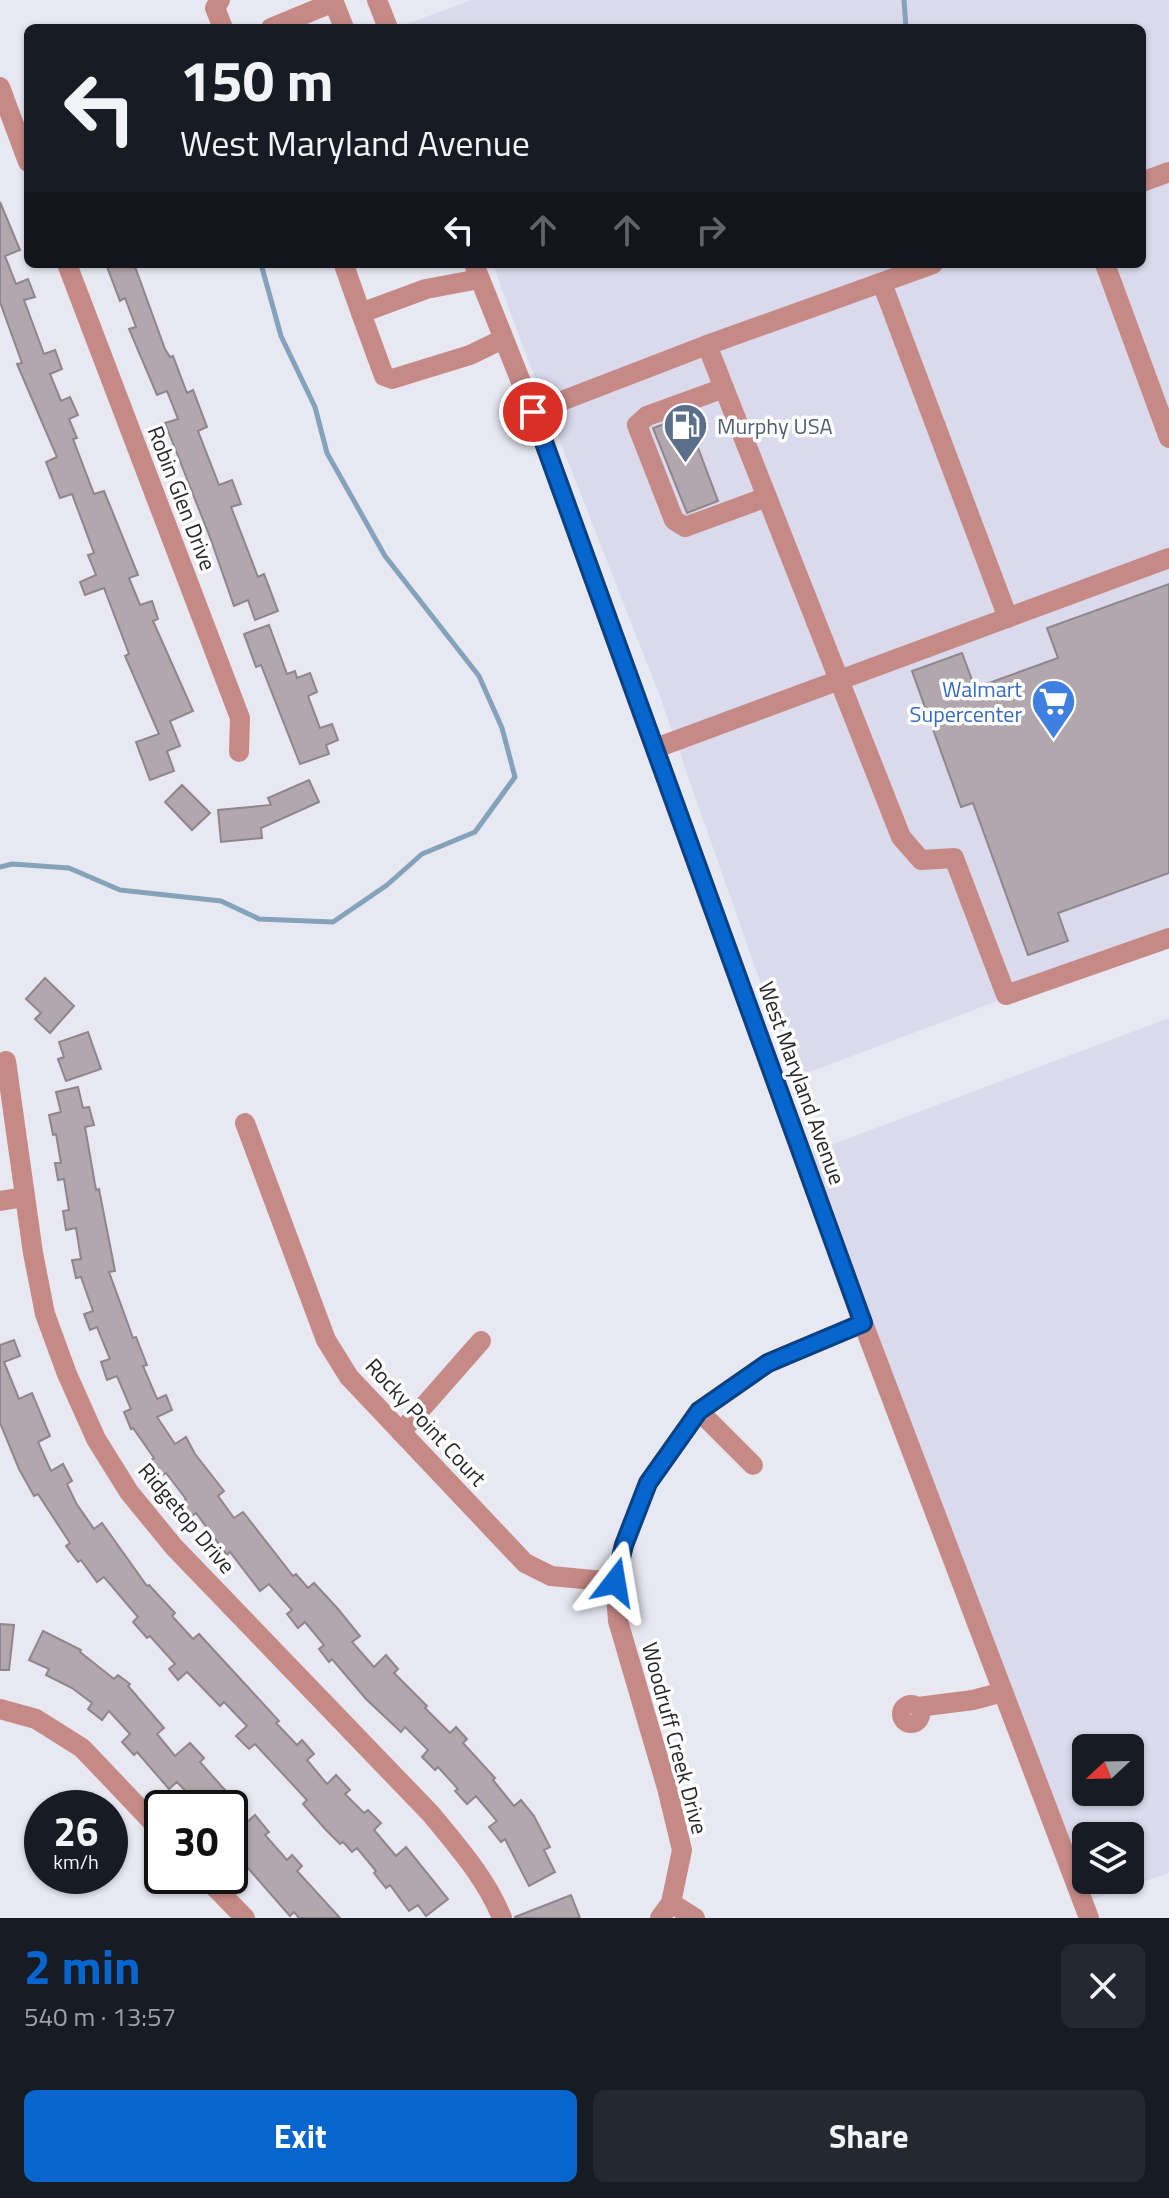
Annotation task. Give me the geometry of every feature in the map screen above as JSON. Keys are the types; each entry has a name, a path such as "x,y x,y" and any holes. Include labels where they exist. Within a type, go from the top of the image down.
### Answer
{"street":[{"path":"220,0 215,8 221,24"},
{"path":"377,0 386,24"},
{"path":"280,24 333,1 342,24"},
{"path":"0,87 22,126"},
{"path":"1146,181 1169,172"},
{"name":"Robin Glen Drive","path":"69,268 240,718 239,752"},
{"path":"345,268 384,376 392,379 470,355 503,339"},
{"path":"533,412 707,345 922,268"},
{"path":"1106,268 1169,438"},
{"path":"361,313 476,271"},
{"name":"West Maryland Avenue","path":"476,271 533,412 863,1323 1089,1918"},
{"path":"882,283 1008,618"},
{"path":"707,345 901,837 921,860 954,858 1006,995 1169,938"},
{"path":"724,388 647,416 637,425 674,520 685,527 767,497"},
{"path":"656,748 1169,558"},
{"name":"Ridgetop Drive","path":"6,1061 33,1253 45,1314 96,1439 129,1492 174,1547 431,1814 470,1862 493,1896 502,1918"},
{"name":"Rocky Point Court","path":"245,1123 326,1340 349,1377 525,1563 551,1576 615,1582"},
{"path":"0,1201 25,1197"},
{"name":"Woodruff Creek Drive","path":"695,1918 666,1910 682,1850 618,1621 615,1582 624,1545 648,1483 699,1411 768,1363 863,1323"},
{"path":"401,1432 481,1341"},
{"path":"699,1411 753,1465"},
{"path":"918,1707 973,1700 1003,1692"},
{"path":"0,1709 36,1719 82,1748 144,1813"},
{"path":"222,1894 245,1918"}],"shaded area":[{"path":"472,0 1169,0 1169,936 794,1078 659,694 494,268 1146,268 1146,24 407,24"},
{"path":"1169,1018 1169,1873 1144,1882 1144,1822 1072,1822 1072,1852 809,1153"},
{"path":"1088,1894 1108,1894 1090,1900"}],"building":[{"path":"0,202 20,250 5,256 16,284 28,279 35,297 24,300 44,354 55,350 62,369 50,374 61,401 70,397 78,415 69,419 77,438 73,439 94,494 104,491 138,575 129,578 140,605 152,601 158,619 153,621 193,711 170,721 180,746 167,751 174,771 150,780 136,742 159,734 125,656 129,654 104,588 85,595 80,582 96,575 88,555 94,553 72,494 60,498 46,462 57,457 17,364 22,363 0,302"},
{"path":"108,268 135,268 165,349 170,357 173,356 187,393 193,390 207,427 198,431 219,485 232,480 241,504 231,507 258,577 264,574 278,611 255,620 248,600 234,606 165,423 178,419 167,391 157,395 129,329 136,327 125,298 120,301"},
{"name":"Murphy USA","path":"686,416 718,501 687,513 653,428"},
{"name":"Walmart Supercenter","path":"1169,584 1169,873 1058,913 1068,941 1028,955 973,803 961,807 912,671 962,653 975,688 1058,658 1047,628"},
{"path":"269,625 287,674 295,671 297,678 310,673 317,692 308,696 320,728 332,724 338,740 326,745 329,754 300,764 261,665 256,667 244,634"},
{"path":"309,780 319,802 261,828 262,838 221,842 218,810 271,805 268,798"},
{"path":"182,785 210,813 192,830 165,802"},
{"path":"45,978 74,1006 50,1033 35,1019 41,1013 26,999"},
{"path":"88,1032 101,1069 66,1081 58,1059 64,1057 59,1042"},
{"path":"78,1087 83,1108 89,1107 94,1125 85,1127 115,1271 109,1272 133,1338 136,1337 147,1365 143,1366 157,1399 166,1395 172,1410 157,1417 175,1444 186,1437 195,1454 224,1491 218,1496 234,1518 243,1512 293,1576 296,1574 308,1588 314,1583 338,1609 360,1636 352,1642 374,1667 386,1655 398,1669 394,1673 427,1706 425,1708 450,1733 456,1727 467,1739 463,1743 495,1778 493,1780 514,1806 521,1800 534,1816 550,1847 544,1850 555,1872 529,1886 505,1839 501,1842 489,1827 497,1821 476,1796 467,1804 438,1767 435,1770 422,1757 428,1750 405,1727 401,1732 366,1699 332,1659 329,1662 319,1649 324,1645 305,1622 298,1628 287,1614 292,1610 269,1584 260,1591 230,1552 227,1555 196,1513 192,1516 181,1503 186,1499 166,1473 161,1476 151,1460 154,1458 131,1429 124,1412 131,1409 117,1376 107,1380 101,1362 110,1359 97,1327 90,1330 84,1314 93,1311 81,1277 76,1278 72,1260 81,1259 76,1228 66,1230 63,1211 69,1210 64,1179 58,1180 55,1163 61,1163 49,1115 61,1112 56,1092"},
{"path":"14,1340 20,1356 4,1362 19,1399 32,1393 50,1436 38,1442 51,1471 63,1464 72,1481 67,1484 76,1503 94,1529 102,1523 147,1586 175,1613 172,1616 193,1639 199,1634 297,1745 302,1740 314,1754 307,1760 327,1784 336,1775 350,1790 345,1794 364,1813 368,1810 381,1823 374,1830 396,1856 406,1847 448,1899 426,1916 418,1905 409,1911 390,1885 386,1888 357,1848 352,1852 326,1830 303,1804 307,1800 255,1744 249,1749 236,1736 247,1726 224,1702 220,1706 187,1672 178,1680 169,1669 175,1664 133,1622 138,1617 104,1577 97,1582 66,1546 70,1543 38,1494 34,1496 19,1469 0,1423 0,1345"},
{"path":"0,1624 14,1625 9,1670 0,1670"},
{"path":"43,1631 81,1650 114,1679 118,1675 130,1684 128,1686 164,1728 157,1734 175,1756 190,1743 204,1758 200,1762 225,1790 184,1790 177,1782 169,1789 137,1752 134,1755 122,1742 130,1734 109,1711 102,1720 88,1709 92,1703 72,1688 46,1675 49,1669 29,1660"},
{"path":"255,1815 269,1832 265,1835 287,1860 292,1855 302,1866 297,1871 340,1918 299,1918 294,1912 290,1916 248,1868 248,1821"},
{"path":"571,1895 580,1918 515,1918 515,1917"}],"waterway":[{"path":"904,0 906,24"},
{"path":"0,867 12,864 69,868 120,890 221,901 259,919 333,922 387,885 422,854 475,832 515,777 502,728 479,676 385,556 327,453 315,407 281,336 262,268"}],"place":[{"name":"Murphy USA","path":"686,465"},
{"name":"Walmart Supercenter","path":"1053,741"}],"route":[{"path":"533,412 863,1323 768,1363 699,1411 648,1483 624,1545 615,1582"}]}
